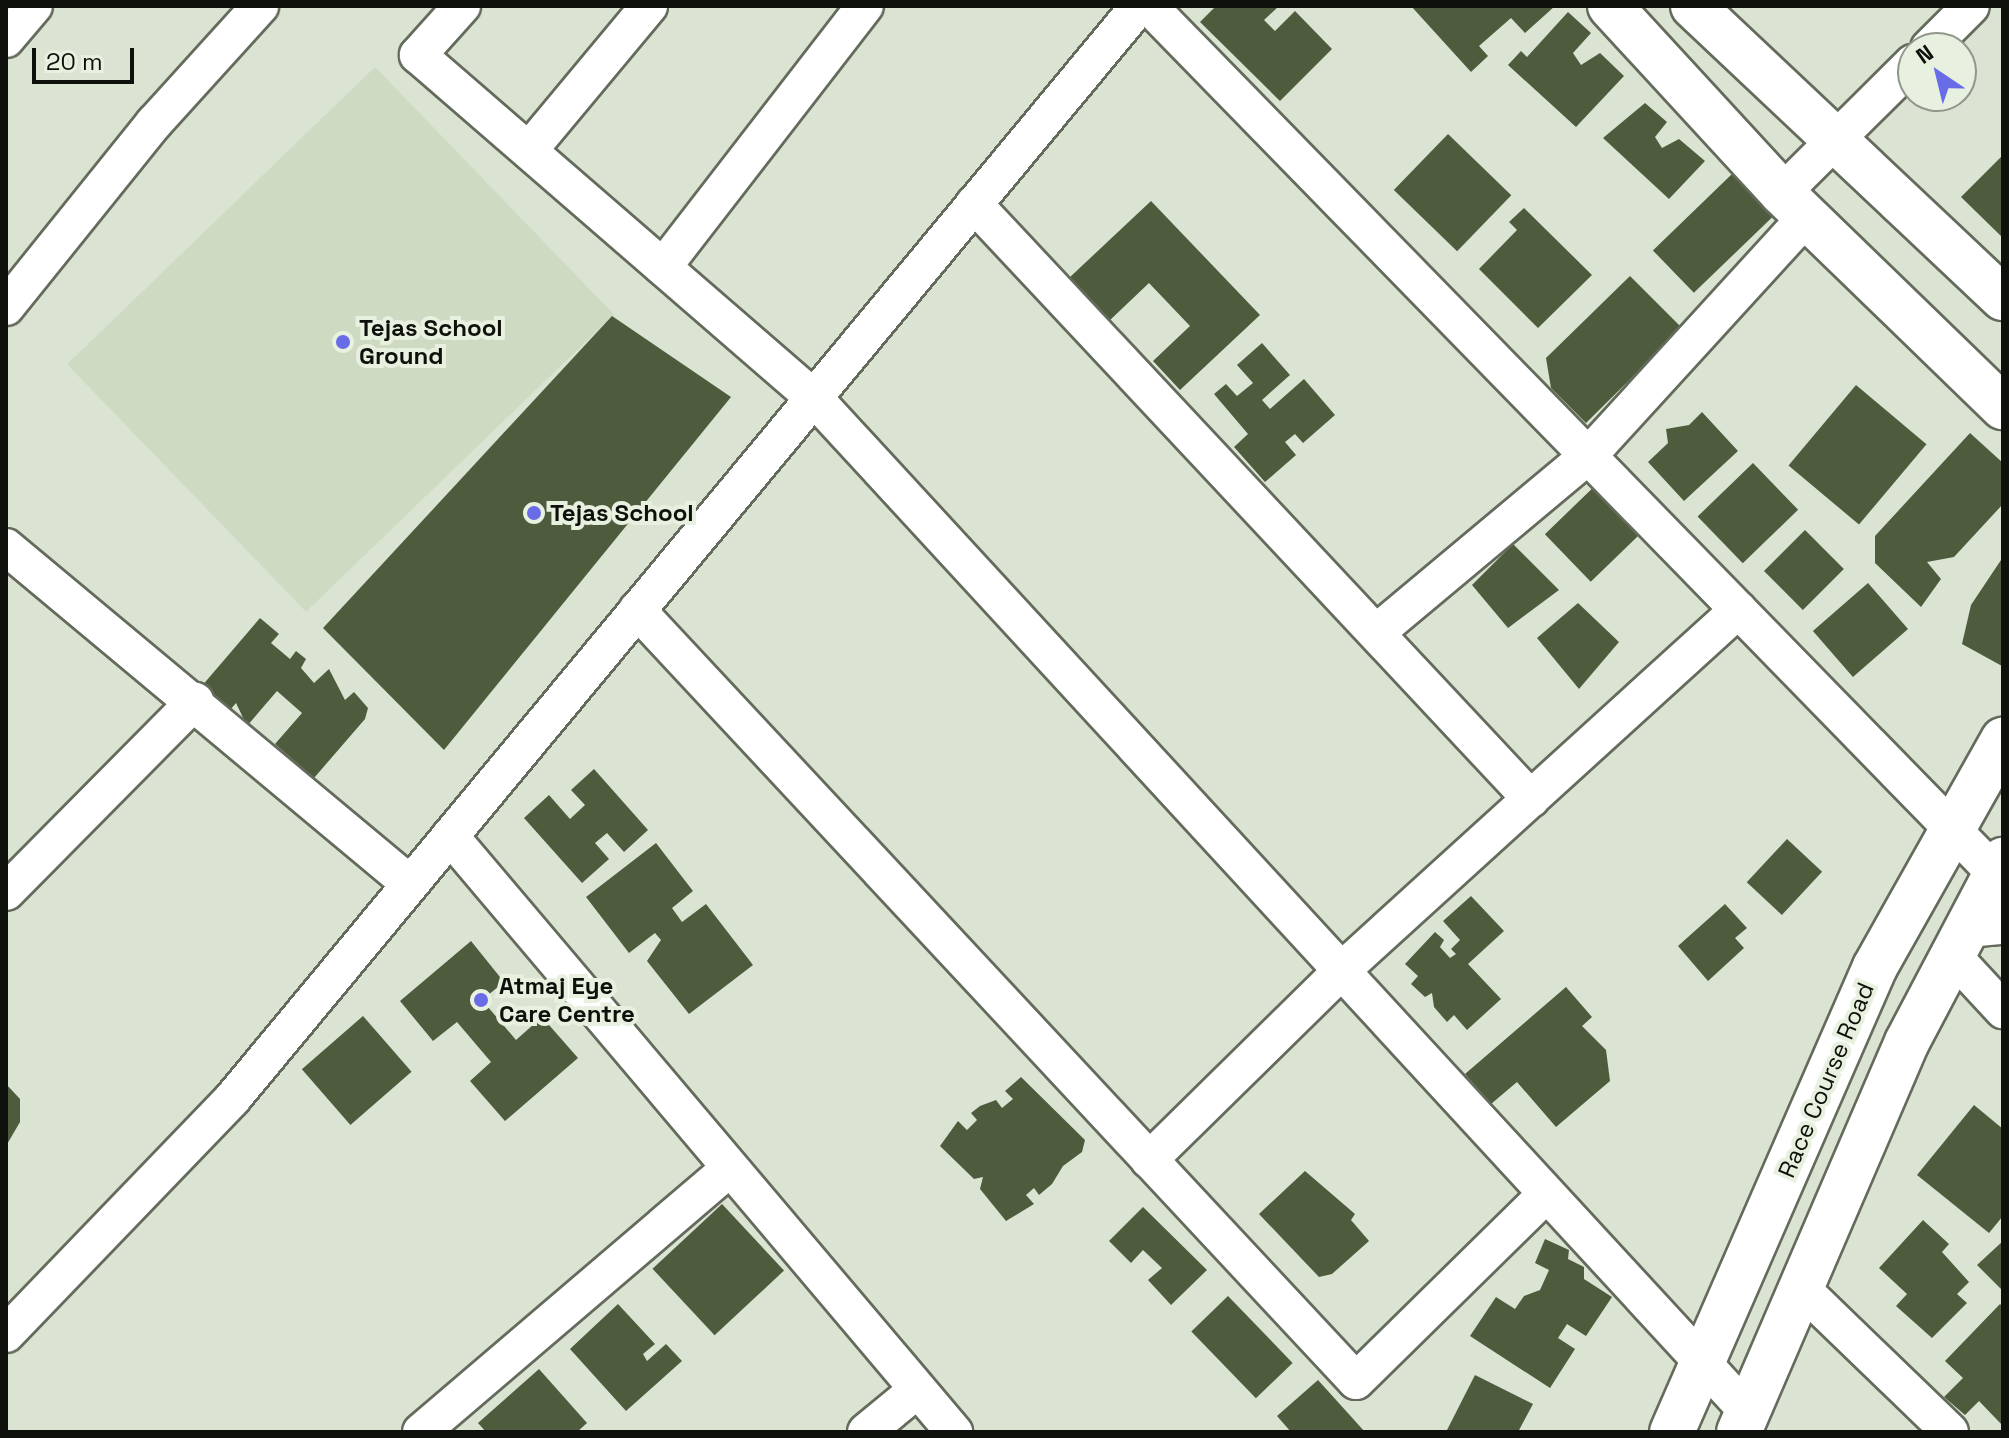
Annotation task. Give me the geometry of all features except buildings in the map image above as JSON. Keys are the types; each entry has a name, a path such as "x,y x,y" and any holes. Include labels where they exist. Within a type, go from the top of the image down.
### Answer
{"main road":[{"path":"1610,6 1794,204 2003,407"},
{"path":"1693,6 2003,298"},
{"name":"Race Course Road","path":"1672,1432 1875,967 1949,826 2003,740"},
{"path":"1743,1422 1907,1042 1974,937 1999,867"}],"street":[{"path":"6,39 34,6"},
{"path":"6,307 154,123 260,6"},
{"path":"462,6 418,55 814,398 1704,1364 1743,1422"},
{"path":"530,149 649,6"},
{"path":"663,267 865,6"},
{"path":"6,1334 233,1098 1139,6"},
{"path":"1149,6 1949,826 1999,867"},
{"path":"1945,32 1971,6"},
{"path":"1376,633 1588,456 1794,204 1836,139 1897,79"},
{"path":"974,204 1531,799"},
{"path":"6,547 195,701 410,884"},
{"path":"637,610 1356,1381 1546,1194"},
{"path":"1149,1160 1341,971 1738,610"},
{"path":"6,892 195,701"},
{"path":"450,836 954,1432"},
{"path":"1974,937 2003,1010"},
{"path":"425,1431 730,1168"},
{"path":"1801,1288 1950,1432"},
{"path":"866,1432 917,1390"}],"shaded area":[{"name":"Tejas School Ground","path":"375,67 614,314 306,612 67,364"}],"place":[{"name":"Tejas School Ground","path":"343,342"},
{"name":"Tejas School","path":"534,513"},
{"name":"Atmaj Eye Care Centre","path":"481,1000"}]}
